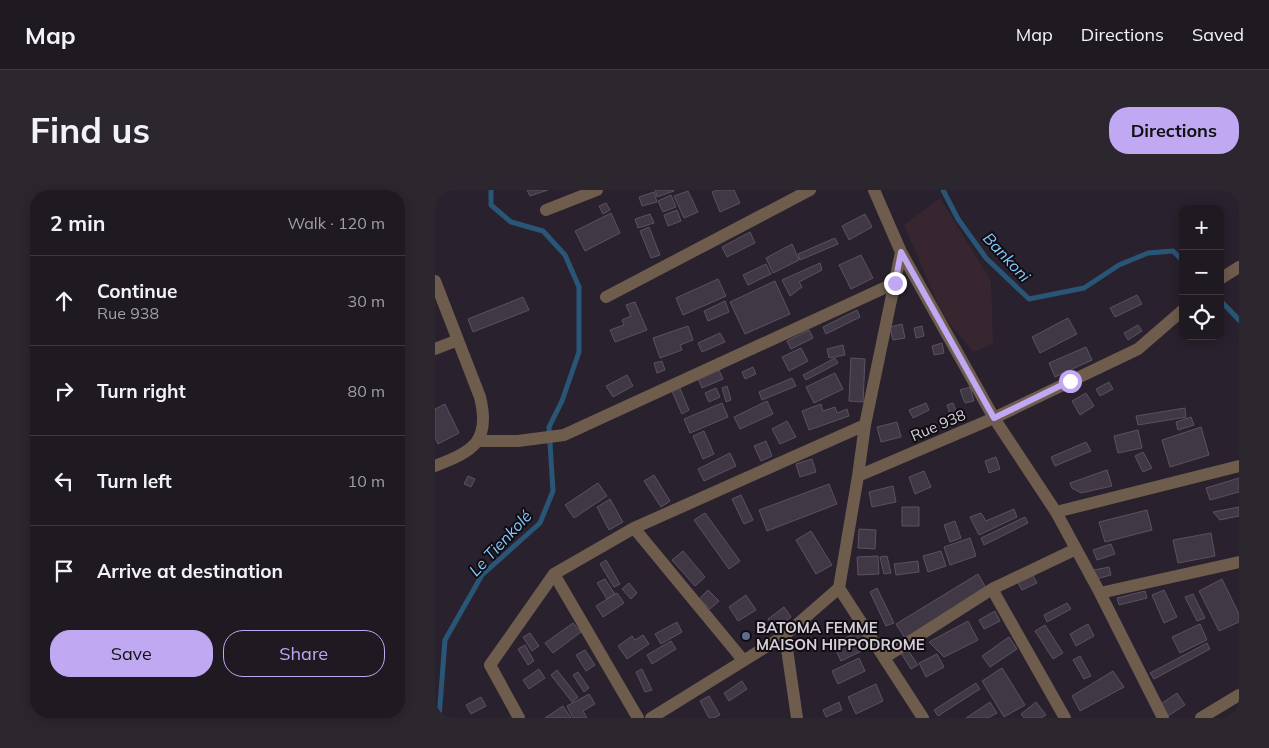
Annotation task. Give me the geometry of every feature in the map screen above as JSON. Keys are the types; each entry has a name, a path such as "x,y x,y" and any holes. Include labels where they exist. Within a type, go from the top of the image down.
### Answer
{"street":[{"path":"546,210 597,190"},
{"path":"606,297 811,190"},
{"path":"873,190 901,252 994,418 1056,512 1100,592 1163,718"},
{"path":"651,718 785,635 839,588 865,425 901,252"},
{"path":"1224,275 1239,266"},
{"path":"435,280 480,397 485,415 483,429 478,441 467,452 435,466"},
{"path":"478,441 518,441 564,435 895,283"},
{"name":"Rue 938","path":"858,476 994,418 1138,349 1179,313"},
{"path":"435,349 458,340"},
{"path":"519,718 490,665 554,574 634,528 865,425"},
{"path":"1056,512 1239,466"},
{"path":"634,528 743,660"},
{"path":"884,658 992,589 1076,549"},
{"path":"1100,592 1239,562"},
{"path":"554,574 638,718"},
{"path":"839,588 923,718"},
{"path":"992,589 1065,718"},
{"path":"785,635 797,718"},
{"path":"1201,718 1239,694"}],"shaded area":[{"path":"940,198 991,281 993,344 973,352 942,314 904,225"}],"building":[{"path":"527,190 548,190 530,196"},
{"path":"655,190 674,190 674,191 657,197"},
{"path":"717,190 734,190 740,203 720,212 712,192"},
{"path":"688,191 698,212 684,218 674,196"},
{"path":"654,192 657,202 642,206 639,197"},
{"path":"671,195 676,207 663,212 658,201"},
{"path":"606,203 610,210 603,214 599,206"},
{"path":"677,210 681,221 668,226 664,215"},
{"path":"611,213 620,233 585,251 575,231"},
{"path":"650,214 654,223 638,228 635,219"},
{"path":"865,214 872,227 849,240 842,226"},
{"path":"649,227 660,255 651,258 640,231"},
{"path":"750,232 755,243 727,257 722,247"},
{"path":"835,238 838,244 800,260 798,254"},
{"path":"792,244 799,260 773,273 766,258"},
{"path":"861,255 873,278 851,289 839,265"},
{"path":"820,263 822,270 799,282 802,287 790,296 782,280"},
{"path":"766,264 771,274 748,285 743,275"},
{"path":"718,279 726,296 683,315 676,298"},
{"path":"775,281 790,314 745,334 730,302"},
{"path":"1137,295 1142,304 1115,317 1110,308"},
{"path":"523,297 529,310 473,332 468,319"},
{"path":"725,301 729,312 708,321 704,311"},
{"path":"635,302 647,330 615,342 610,330 624,325 622,320 631,316 626,305"},
{"path":"857,310 860,317 826,334 823,327"},
{"path":"1068,318 1077,334 1040,353 1032,337"},
{"path":"902,324 905,338 893,340 890,327"},
{"path":"1138,325 1142,331 1128,340 1124,333"},
{"path":"688,326 693,340 680,345 682,350 660,358 653,338"},
{"path":"922,326 924,336 916,338 914,328"},
{"path":"809,330 813,338 791,349 787,341"},
{"path":"720,333 725,342 702,352 698,343"},
{"path":"942,343 944,353 934,355 932,346"},
{"path":"843,345 845,355 829,358 827,349"},
{"path":"1086,347 1092,360 1055,377 1049,363"},
{"path":"801,348 808,361 789,371 782,357"},
{"path":"835,358 838,363 806,380 803,375"},
{"path":"851,358 865,359 863,402 849,401"},
{"path":"662,361 665,370 657,373 654,363"},
{"path":"753,367 756,374 745,379 742,372"},
{"path":"718,368 723,379 702,388 697,376"},
{"path":"835,373 843,389 814,403 806,387"},
{"path":"627,375 633,386 613,397 606,386"},
{"path":"792,378 796,386 762,400 759,392"},
{"path":"1109,382 1113,389 1100,396 1096,389"},
{"path":"679,386 689,410 682,414 671,389"},
{"path":"727,386 731,400 726,402 722,388"},
{"path":"970,387 974,401 965,403 960,390"},
{"path":"716,388 720,397 709,402 705,393"},
{"path":"1086,393 1094,406 1080,415 1072,401"},
{"path":"767,401 773,414 740,429 734,417"},
{"path":"722,403 728,417 690,433 684,419"},
{"path":"926,403 929,410 913,418 909,410"},
{"path":"953,403 957,413 950,415 947,405"},
{"path":"445,404 459,433 438,444 435,438 435,409"},
{"path":"821,404 823,411 835,407 837,413 847,409 849,416 809,430 802,411"},
{"path":"1185,408 1186,417 1138,425 1136,416"},
{"path":"1191,417 1194,425 1178,430 1176,422"},
{"path":"787,421 796,437 780,444 772,429"},
{"path":"897,422 901,437 881,442 877,427"},
{"path":"1201,427 1209,455 1170,467 1162,440"},
{"path":"1138,430 1142,448 1118,453 1114,436"},
{"path":"704,431 714,454 703,459 693,436"},
{"path":"766,441 772,456 761,461 754,446"},
{"path":"1086,442 1091,451 1055,466 1051,457"},
{"path":"1143,452 1152,468 1143,472 1135,456"},
{"path":"730,453 736,466 704,481 698,469"},
{"path":"996,457 1000,469 989,473 985,461"},
{"path":"812,459 816,472 800,477 796,464"},
{"path":"1107,470 1112,486 1081,493 1072,488 1070,483"},
{"path":"924,471 931,487 915,494 909,477"},
{"path":"654,475 670,501 661,507 644,481"},
{"path":"468,476 475,479 471,487 464,484"},
{"path":"1239,478 1239,492 1210,500 1206,488"},
{"path":"598,483 607,496 574,518 565,505"},
{"path":"829,484 837,504 767,531 759,510"},
{"path":"893,486 896,502 872,507 869,492"},
{"path":"741,495 753,520 744,524 732,499"},
{"path":"610,499 623,522 609,530 597,507"},
{"path":"902,507 919,507 919,526 902,526"},
{"path":"1239,507 1239,516 1220,520 1213,512"},
{"path":"1014,509 1017,517 979,535 970,517 981,513 986,521"},
{"path":"1147,510 1152,530 1105,542 1099,522"},
{"path":"705,513 740,561 729,569 694,520"},
{"path":"1025,517 1028,523 984,545 981,538"},
{"path":"955,521 961,538 950,542 944,525"},
{"path":"859,529 876,530 875,549 858,548"},
{"path":"811,531 832,565 816,574 796,540"},
{"path":"1211,533 1215,556 1178,563 1173,540"},
{"path":"970,538 976,556 950,565 944,547"},
{"path":"1111,544 1115,554 1097,560 1093,550"},
{"path":"683,551 705,577 695,586 672,560"},
{"path":"941,551 946,566 928,572 923,556"},
{"path":"878,556 879,574 858,575 857,557"},
{"path":"887,556 891,573 884,574 880,557"},
{"path":"606,560 620,584 614,587 600,564"},
{"path":"918,561 919,572 896,575 894,564"},
{"path":"1109,567 1111,575 1096,579 1094,570"},
{"path":"978,574 986,588 905,638 896,624"},
{"path":"1032,574 1037,583 1022,590 1017,581"},
{"path":"605,579 615,594 607,599 597,583"},
{"path":"1222,579 1239,614 1239,622 1219,631 1199,591"},
{"path":"629,583 637,593 631,599 622,589"},
{"path":"877,588 894,623 886,626 870,592"},
{"path":"708,590 719,601 710,609 699,599"},
{"path":"1164,590 1177,617 1164,623 1152,595"},
{"path":"1145,591 1147,598 1119,605 1117,598"},
{"path":"617,593 624,603 603,617 596,606"},
{"path":"1193,594 1205,618 1197,621 1185,597"},
{"path":"746,595 756,610 738,621 729,607"},
{"path":"1067,603 1071,609 1047,622 1044,615"},
{"path":"784,607 791,617 776,629 768,619"},
{"path":"995,611 1000,621 984,629 979,620"},
{"path":"968,621 978,640 944,657 929,642"},
{"path":"677,622 682,632 661,644 655,634"},
{"path":"573,623 581,632 553,653 545,643"},
{"path":"1088,624 1094,636 1076,646 1070,634"},
{"path":"1200,624 1207,640 1180,653 1172,637"},
{"path":"1045,625 1063,653 1053,659 1035,631"},
{"path":"864,629 872,646 841,661 833,644"},
{"path":"530,633 539,646 532,651 523,637"},
{"path":"643,635 649,644 627,659 618,646 632,636 635,640"},
{"path":"1009,637 1017,649 990,667 982,656"},
{"path":"671,641 676,649 652,664 647,655"},
{"path":"1207,643 1210,649 1154,679 1150,673"},
{"path":"525,645 534,661 528,665 518,649"},
{"path":"905,646 918,665 911,669 899,650"},
{"path":"585,650 595,665 586,671 576,655"},
{"path":"937,654 944,667 926,677 919,663"},
{"path":"1080,656 1091,676 1084,679 1073,660"},
{"path":"859,658 865,671 838,684 832,671"},
{"path":"1002,668 1025,705 1004,717 982,681"},
{"path":"539,669 545,678 529,689 523,680"},
{"path":"642,669 652,690 645,692 636,672"},
{"path":"557,670 578,697 572,702 551,675"},
{"path":"1113,671 1124,687 1080,711 1072,696"},
{"path":"578,672 589,688 584,692 573,675"},
{"path":"742,681 747,689 729,701 724,693"},
{"path":"976,683 980,689 938,716 934,710"},
{"path":"876,684 883,701 856,714 848,697"},
{"path":"1177,693 1185,705 1168,716 1161,704"},
{"path":"589,694 595,704 583,711 587,718 573,718 567,706"},
{"path":"709,696 720,715 714,718 709,718 700,701"},
{"path":"481,697 486,706 471,714 466,705"},
{"path":"839,702 842,710 826,717 823,710"},
{"path":"990,702 997,713 988,718 966,718"},
{"path":"1036,702 1046,715 1041,718 1024,718 1021,714"},
{"path":"563,706 571,718 545,718"}],"waterway":[{"name":"Le Tienkolé","path":"439,718 445,640 482,575 540,523 553,491 549,427 562,401 579,352 579,287 565,255 543,231 511,222 491,205 491,190"},
{"name":"Bankoni","path":"943,190 958,219 986,258 1029,299 1084,288 1119,265 1148,253 1173,251 1179,257"},
{"name":"Bankoni","path":"1224,304 1239,320"}],"place":[{"name":"BATOMA FEMME MAISON HIPPODROME","path":"746,636"}],"route":[{"path":"895,283 901,252 994,418 1070,381"}]}
